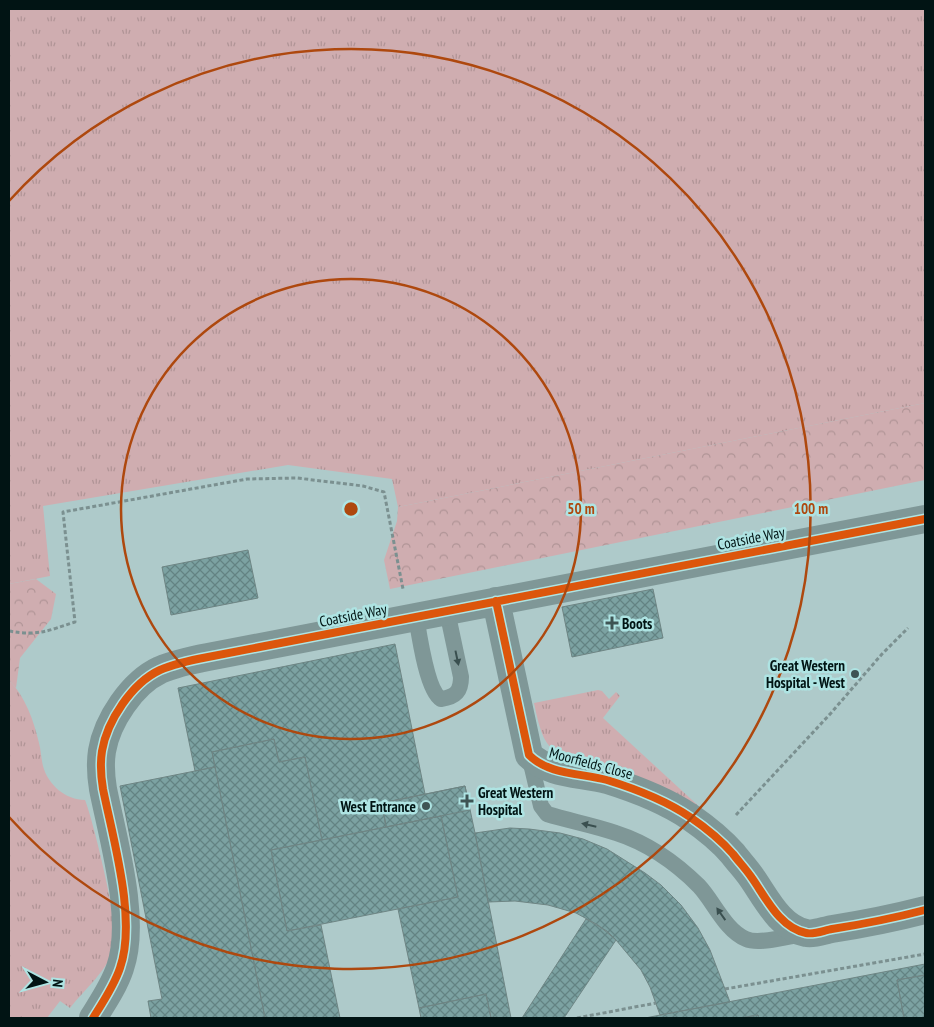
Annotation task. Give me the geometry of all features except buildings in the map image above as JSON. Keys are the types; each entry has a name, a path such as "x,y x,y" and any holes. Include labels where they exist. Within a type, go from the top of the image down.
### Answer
{"street":[{"name":"Coatside Way","path":"93,1018 112,988 121,966 126,938 126,911 103,789 102,751 108,730 118,710 130,694 158,671 174,664 925,519"},
{"name":"Moorfields Close","path":"496,601 529,754 543,765 554,769 605,780 634,789 664,802 688,816 716,836 750,875 779,917 790,926 807,934"},
{"path":"807,934 887,920 925,910"}],"lane":[{"path":"412,617 433,692 441,699 448,698 455,695 461,685 461,676 447,611"},
{"path":"529,754 541,806 546,814 618,833 660,853 698,886 727,923 747,940 758,941 807,934"}],"path":[{"path":"9,631 28,634 41,633 75,622 63,512 247,479 265,478 297,478 363,486 384,492 412,617"},
{"path":"716,836 908,628"},
{"path":"725,989 925,954"},
{"path":"577,1018 656,1003"}],"green space":[{"path":"9,9 925,9 925,403 398,507 392,479 288,465 43,506 50,576 9,584"},
{"path":"925,403 925,480 390,589 384,560 397,521 398,507"},
{"path":"36,579 56,594 51,619 20,658 16,688 9,680 9,584"},
{"path":"9,680 20,694 32,718 45,773 59,790 71,797 85,800 105,874 114,920 115,946 107,963 96,979 70,1008 60,1001 47,1018 9,1018"},
{"path":"598,690 602,691 609,699 616,692 620,696 603,718 717,823 597,764 568,757 551,748 541,731 534,703"}],"cycle path":[{"path":"93,1018 118,975 125,949 126,927 122,879 102,784 102,751 109,728 122,704 140,684 160,670 196,659 925,519"},
{"path":"496,601 529,755 537,762 556,770 607,780 629,787 660,800 690,817 713,834 728,849 750,875 774,911 781,919 797,930 806,933 816,933 925,910"}],"place":[{"name":"Boots","path":"612,623"},
{"name":"Great Western Hospital - West","path":"855,674"},
{"name":"Great Western Hospital","path":"467,801"},
{"name":"West Entrance","path":"426,806"}]}
